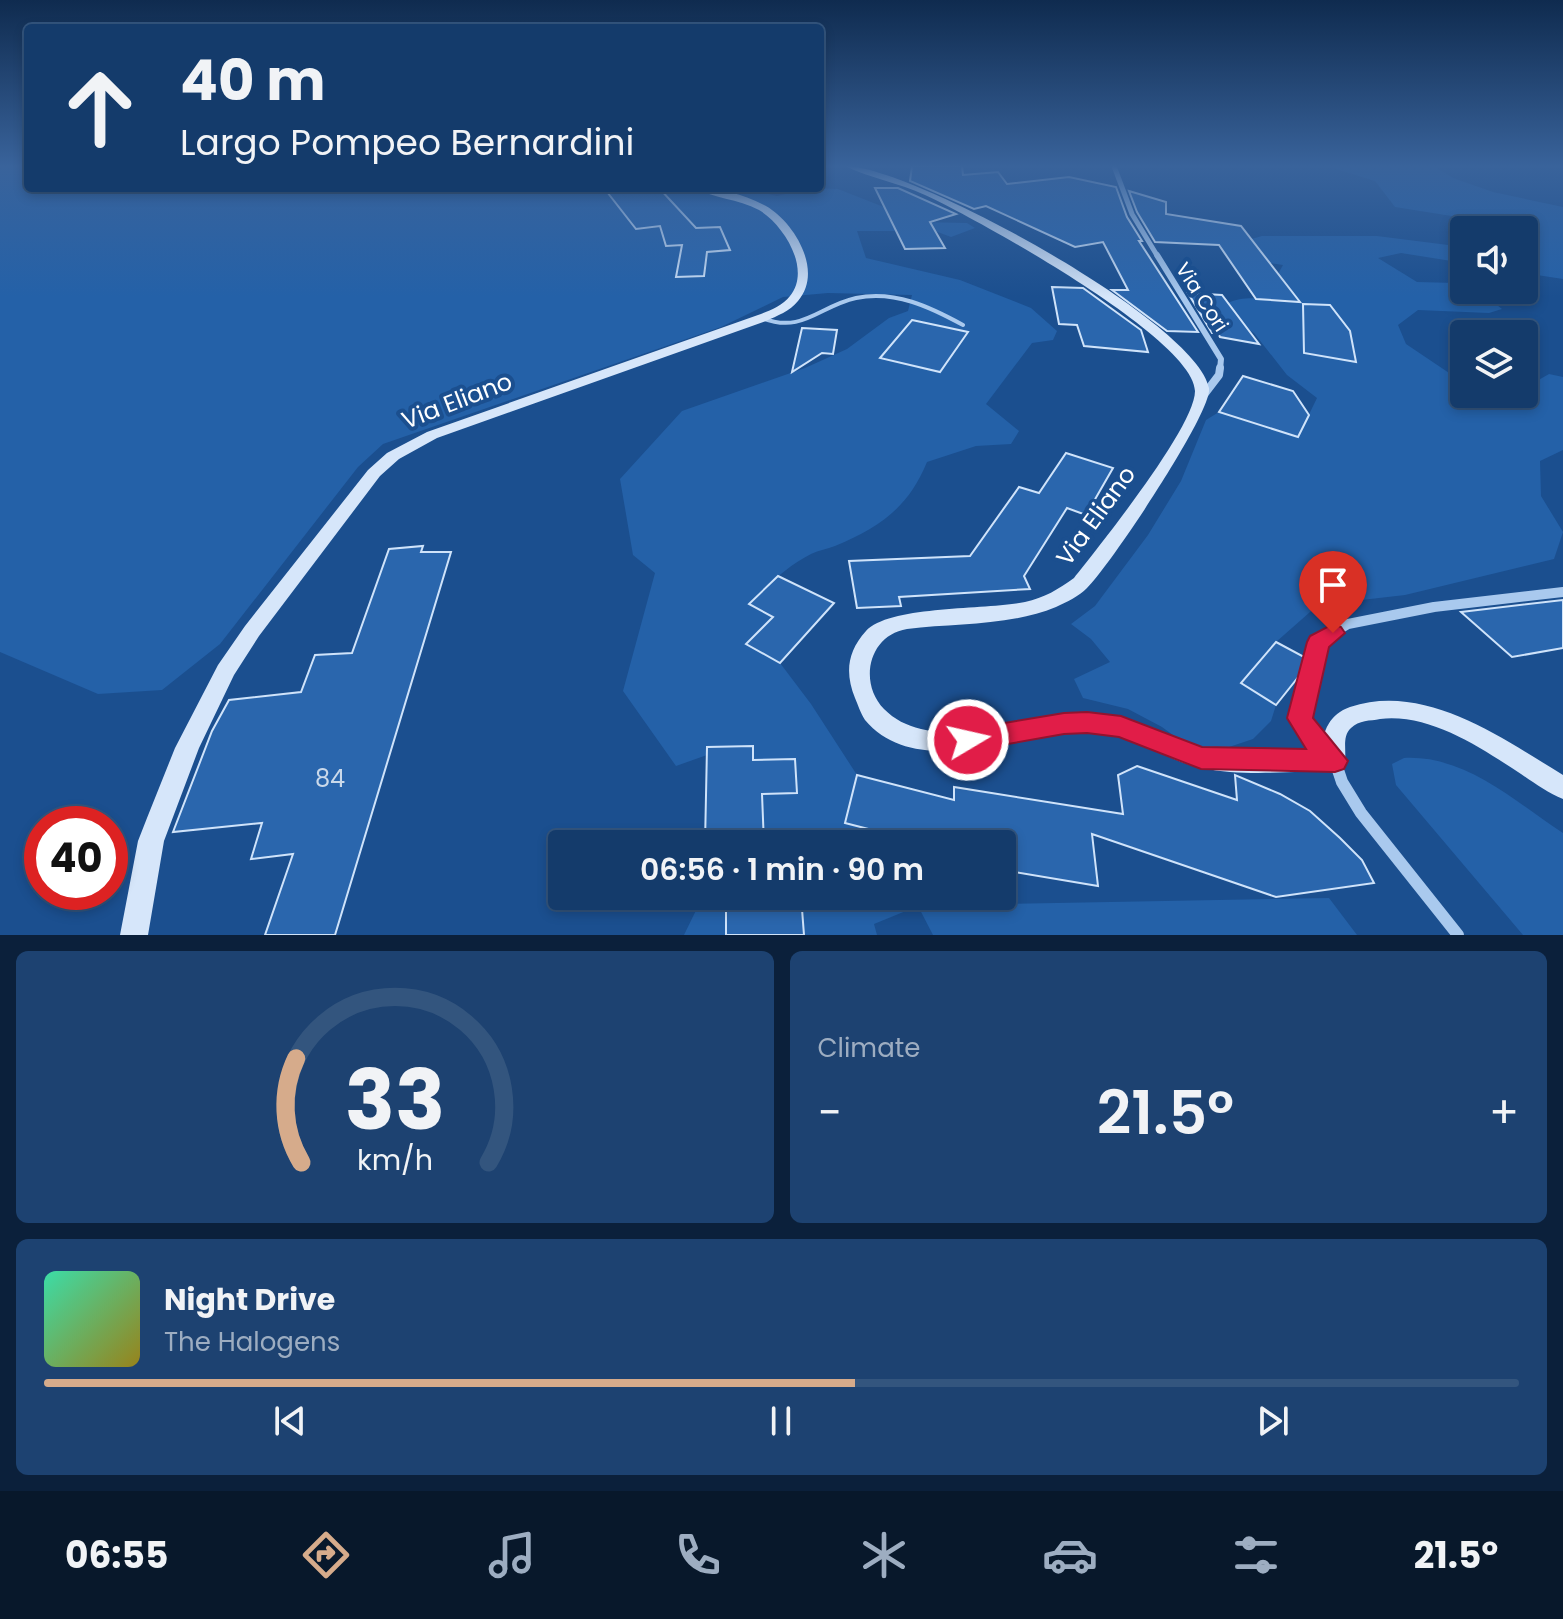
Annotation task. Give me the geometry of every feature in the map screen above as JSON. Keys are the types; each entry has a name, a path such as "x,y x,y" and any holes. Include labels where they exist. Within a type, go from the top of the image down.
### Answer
{"street":[{"name":"Via Eliano","path":"134,935 151,841 187,748 225,671 262,618 383,463 432,435 762,318 791,302 803,287 794,238 780,220 764,210"},
{"path":"959,210 1100,291 1183,356 1198,375 1201,400"},
{"name":"Via Cori","path":"1130,210 1221,359 1219,375 1201,400"},
{"name":"Via Eliano","path":"1201,400 1174,453 1081,583 1043,607 889,626 878,632 868,644 858,673 865,699 891,729 916,740 942,743 1064,723 1096,723 1121,727 1201,758 1335,761"},
{"path":"1458,935 1353,801 1335,761 1308,733 1300,718 1318,642 1348,624 1434,607 1563,592"},
{"path":"1335,761 1333,735 1345,719 1354,714 1381,710 1419,714 1457,727 1563,788"}],"lane":[{"path":"762,318 775,325 802,321 816,317 846,300 889,296 919,302 963,325"}],"shaded area":[{"path":"0,210 891,210 922,222 967,223 975,228 951,237 935,231 857,231 866,258 960,280 1031,308 1057,331 1053,340 1032,343 986,404 1019,431 1011,444 976,446 927,462 911,492 891,514 851,539 802,559 778,576 749,604 773,617 747,644 780,663 811,704 857,775 845,823 871,830 705,830 707,755 676,766 623,691 655,573 633,555 620,479 682,411 805,368 847,349 889,318 908,311 912,295 828,293 783,297 721,327 383,444 358,467 220,644 162,690 98,694 0,652"},
{"path":"1412,210 1563,210 1563,279 1538,275 1538,216 1451,216"},
{"path":"1262,236 1377,236 1450,245 1450,261 1401,253 1378,258 1417,282 1450,283 1450,304 1496,304 1502,309 1489,313 1418,310 1398,325 1406,344 1450,374 1450,408 1538,408 1538,380 1549,374 1563,377 1563,450 1540,461 1541,496 1563,532 1554,559 1405,595 1318,605 1276,642 1241,683 1276,705 1271,721 1253,739 1223,749 1192,749 1162,727 1128,709 1083,698 1074,679 1110,662 1091,639 1071,624 1095,606 1148,535 1181,481 1206,420 1219,412 1298,437 1317,398 1287,375 1254,333 1239,324 1241,320 1228,303 1254,298 1300,302 1278,274 1283,265 1228,257 1237,243"},
{"path":"1404,758 1427,759 1469,772 1508,794 1563,833 1563,935 1523,935 1396,785 1392,764"},
{"path":"1329,898 1357,935 933,935 920,910 1016,910 1016,904"},
{"path":"696,910 908,910 874,924 877,935 684,935"}],"building":[{"path":"621,210 679,210 696,228 720,227 730,250 707,252 704,276 676,277 682,245 666,246 660,226 636,229"},
{"path":"886,210 946,210 956,214 930,222 945,248 905,249"},
{"path":"994,210 1124,210 1142,241 1139,241 1198,332 1167,331 1112,290 1128,290 1103,242 1075,247"},
{"path":"1136,210 1166,210 1166,214 1241,226 1300,302 1256,299 1219,245 1155,242"},
{"path":"1052,287 1083,288 1141,330 1148,352 1084,346 1077,325 1059,324"},
{"path":"1188,293 1222,295 1259,344 1212,333"},
{"path":"1303,304 1330,305 1350,331 1356,362 1304,353"},
{"path":"912,320 968,332 940,372 880,358"},
{"path":"802,328 837,330 833,354 822,353 792,372"},
{"path":"1243,376 1293,391 1309,415 1298,437 1219,412"},
{"path":"1066,453 1113,468 1086,515 1067,508 1024,576 1030,589 899,597 901,606 857,608 849,561 970,556 1019,487 1039,493"},
{"path":"423,546 421,552 451,552 335,935 265,935 293,854 251,859 262,823 173,832 212,731 229,700 301,692 315,655 352,653 389,549"},
{"path":"778,576 834,603 780,663 746,644 773,617 749,604"},
{"path":"1563,600 1563,648 1512,657 1461,612"},
{"path":"1276,642 1306,658 1303,671 1276,705 1241,683"},
{"path":"753,746 753,760 795,759 797,793 762,794 763,830 705,830 707,747"},
{"path":"1137,766 1237,800 1235,775 1310,811 1362,860 1374,883 1276,897 1092,834 1098,886 1016,872 1016,830 872,830 845,823 857,775 954,800 954,787 1123,814 1118,775"},
{"path":"726,910 802,910 804,935 726,935"}],"route":[{"path":"968,740 1064,723 1087,722 1121,727 1201,758 1335,761 1308,733 1300,718 1318,642 1333,633"}]}
